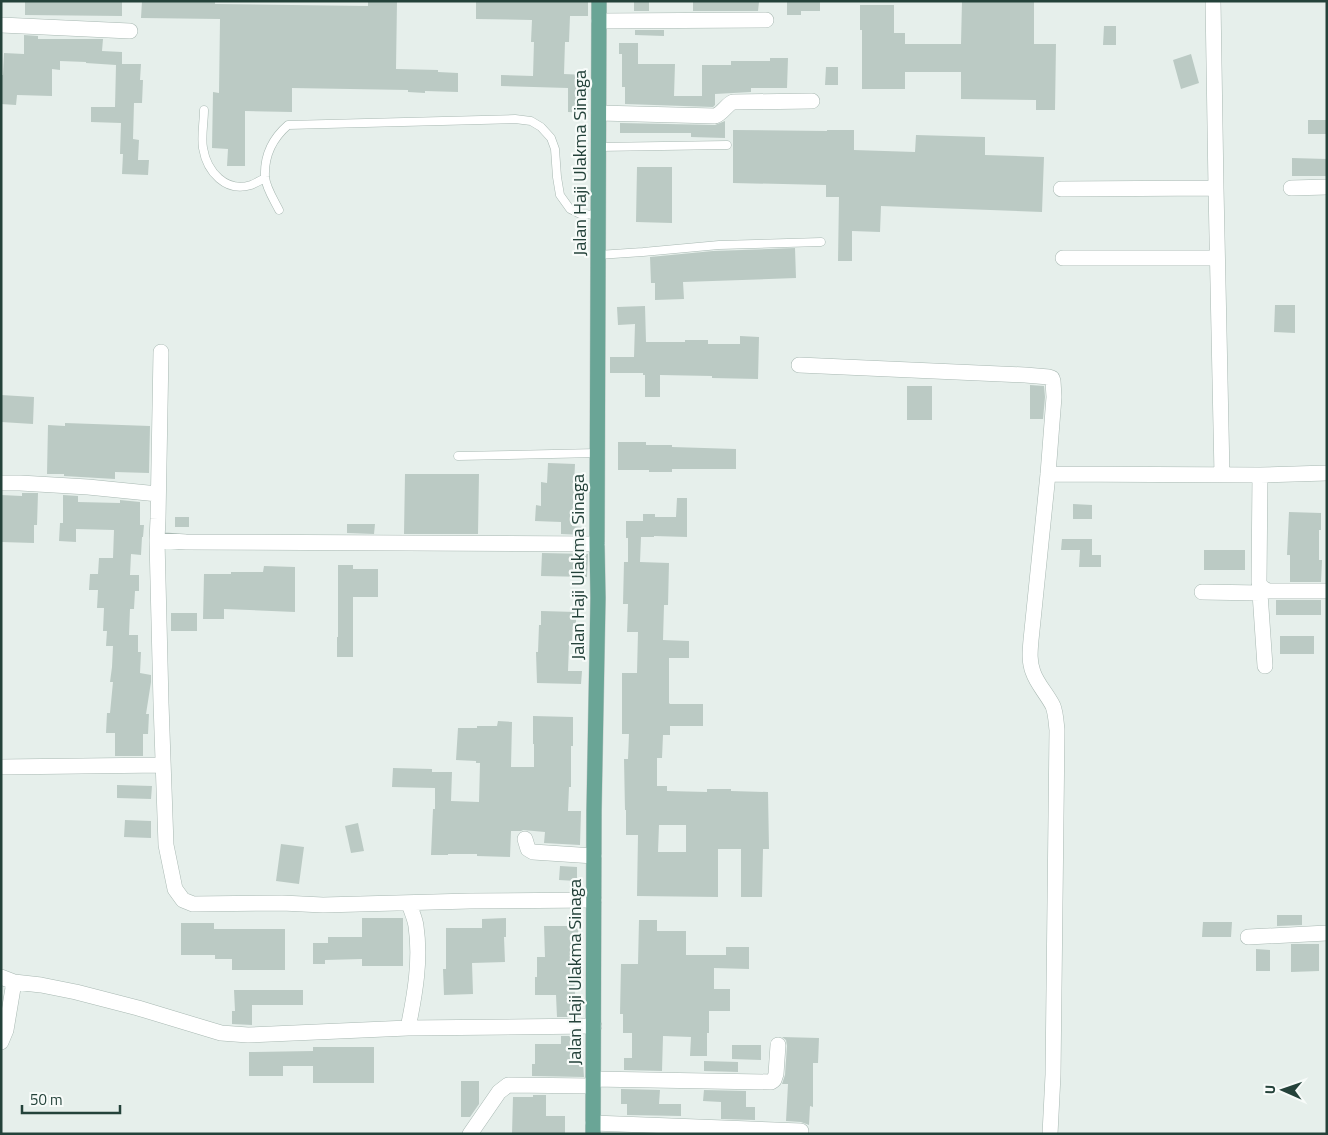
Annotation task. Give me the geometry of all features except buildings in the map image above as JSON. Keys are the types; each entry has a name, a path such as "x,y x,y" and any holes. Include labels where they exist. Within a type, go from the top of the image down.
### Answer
{"main road":[{"name":"Jalan Haji Ulakma Sinaga","path":"593,1128 594,856 598,598 599,1"}],"street":[{"path":"1213,1 1222,475"},
{"path":"599,21 766,20"},
{"path":"1,25 130,31"},
{"path":"598,113 715,116 733,102 812,101"},
{"path":"1291,188 1327,187"},
{"path":"1061,189 1216,188"},
{"path":"1063,258 1217,258"},
{"path":"161,352 157,540 166,845 175,890 183,900 193,904 282,903 323,905 594,900"},
{"path":"799,365 1025,375 1052,378 1053,381 1054,397 1048,474 1030,640 1032,670 1053,707 1057,730 1053,1074 1050,1134"},
{"path":"1048,474 1260,475 1327,473"},
{"path":"1260,475 1259,582 1264,592 1265,666"},
{"path":"1,483 88,487 158,494"},
{"path":"157,540 186,542 597,544"},
{"path":"1202,592 1327,591"},
{"path":"1,767 163,765"},
{"path":"525,839 528,849 533,852 594,856"},
{"path":"408,1028 416,989 417,954 416,924 409,903"},
{"path":"1248,936 1327,933"},
{"path":"1,1042 6,1030 8,980 76,992 221,1033 248,1035 408,1028 594,1026"},
{"path":"470,1134 499,1092 508,1085 771,1082 776,1074 778,1045"},
{"path":"593,1128 766,1132 801,1131"}],"lane":[{"path":"204,110 203,148 214,175 223,183 239,187 252,185 265,178"},
{"path":"278,210 265,178 266,164 270,147 280,132 288,125 514,119 531,121 541,127 551,138 555,149 560,195 570,209 580,214 598,216"},
{"path":"598,147 727,145"},
{"path":"598,255 719,245 821,242"},
{"path":"458,456 598,453"}]}
